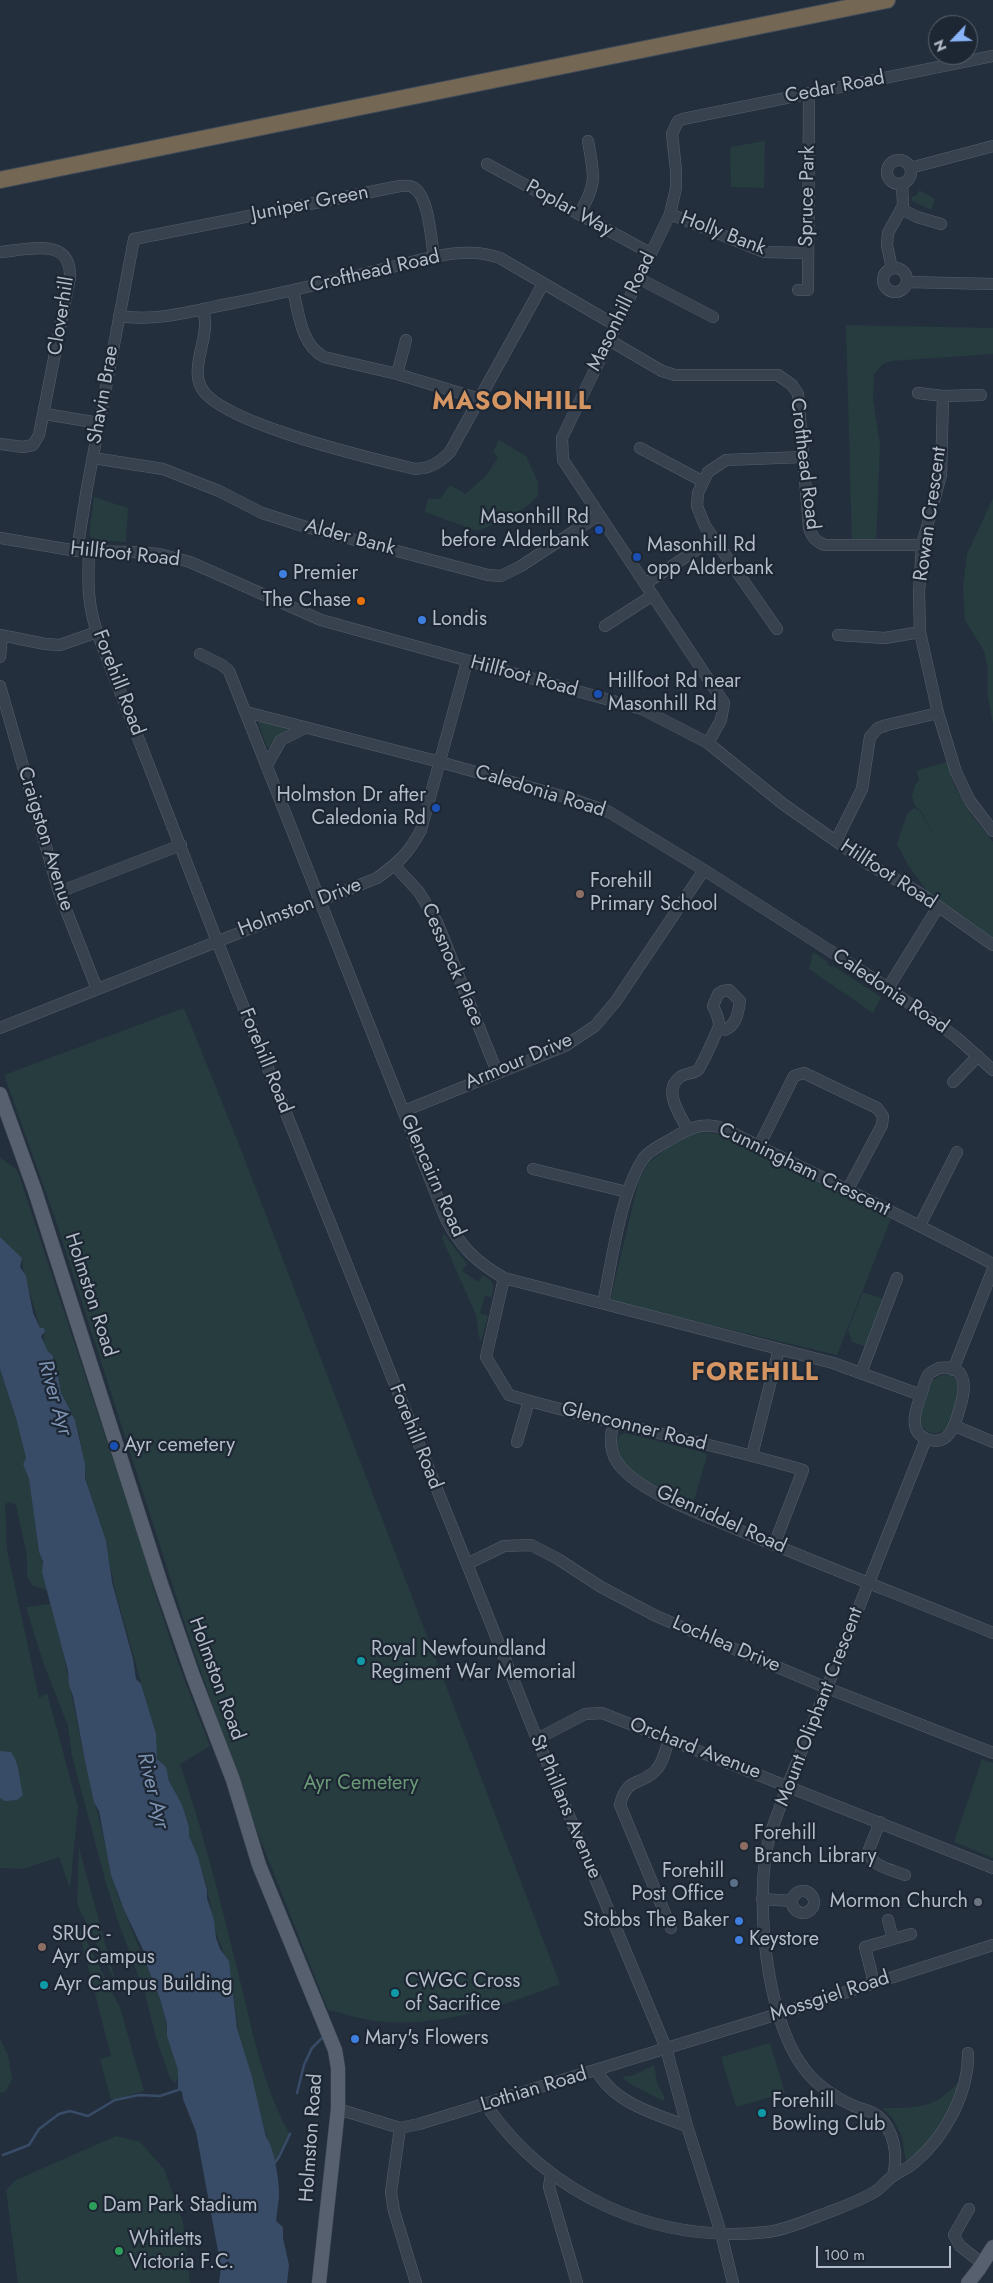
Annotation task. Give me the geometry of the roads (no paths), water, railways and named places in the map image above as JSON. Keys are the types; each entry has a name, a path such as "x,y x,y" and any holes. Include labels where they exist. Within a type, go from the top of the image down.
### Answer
{"highway":[{"path":"0,180 886,0"}],"main road":[{"name":"Holmston Road","path":"0,1094 35,1191 183,1648 233,1780 259,1865 335,2050 338,2068 338,2109 319,2283"},
{"path":"968,2283 993,2247"}],"street":[{"name":"Cedar Road","path":"678,122 809,93 993,56"},
{"name":"Spruce Park","path":"798,290 808,290 809,93"},
{"name":"Masonhill Road","path":"678,122 672,134 676,188 670,214 562,438 562,460 724,703 721,720 708,743"},
{"path":"580,214 590,196 594,177 588,141"},
{"path":"910,168 993,146"},
{"path":"902,183 891,181 887,174 888,167 894,161 902,160 910,168"},
{"name":"Poplar Way","path":"487,164 650,253"},
{"path":"902,183 909,177 910,168"},
{"path":"892,269 887,244 888,232 901,209 904,197 902,183"},
{"name":"Juniper Green","path":"134,239 400,186 411,186 420,193 425,203 434,257"},
{"path":"901,209 917,217 941,224"},
{"name":"Holly Bank","path":"670,214 764,252 807,253"},
{"name":"Shavin Brae","path":"76,551 134,239"},
{"name":"Cloverhill","path":"0,252 48,248 58,251 66,258 70,267 70,278 40,435 33,445 0,444"},
{"name":"Crofthead Road","path":"119,316 150,318 203,309 434,257 484,252 500,258 615,325"},
{"path":"892,269 903,272 907,282"},
{"path":"892,269 884,278 888,289 891,291 899,291 907,282 993,284"},
{"path":"638,278 713,316"},
{"path":"203,309 206,325 198,374 200,387 208,398 268,426 314,443 415,469 428,468 439,463 450,452 543,284"},
{"path":"293,290 302,328 314,352 324,357 396,374 480,399"},
{"path":"396,374 406,340"},
{"name":"Crofthead Road","path":"608,340 662,371 675,375 778,375 786,379 798,394 811,536 818,542 836,546 922,545"},
{"path":"918,393 944,396 981,395"},
{"name":"Rowan Crescent","path":"944,396 941,475 922,545 919,593 920,632 938,713 956,772 970,801 993,831"},
{"path":"45,414 100,423"},
{"path":"640,448 702,481"},
{"path":"777,629 705,526 697,506 698,493 702,481 708,472 726,460 803,457"},
{"name":"Alder Bank","path":"93,458 163,469 219,491 262,513 306,527 488,575 501,576 521,566 599,515"},
{"name":"Hillfoot Road","path":"0,538 76,551 134,552 175,558 199,566 321,620 642,709 708,743 783,804 870,865 918,892 993,945"},
{"path":"645,584 714,538"},
{"name":"Forehill Road","path":"89,552 88,594 90,612 97,632 217,941 467,1564"},
{"path":"605,627 653,595"},
{"path":"0,657 1,635 45,644 60,645 97,632"},
{"path":"838,635 885,638 920,632"},
{"name":"Glencairn Road","path":"200,654 222,665 229,671 446,1219 468,1253 484,1267 504,1278 834,1363 921,1395"},
{"name":"Holmston Drive","path":"0,1028 377,878 395,866 410,851 421,830 467,662"},
{"name":"Craigston Avenue","path":"0,686 60,892 97,989"},
{"name":"Caledonia Road","path":"246,712 440,762 572,799 608,812 704,870 888,988 956,1037 993,1070"},
{"path":"836,841 862,789 870,737 878,728 938,713"},
{"path":"267,765 277,744 286,736 305,728"},
{"path":"60,892 181,845"},
{"name":"Cessnock Place","path":"395,866 419,892 437,922 497,1072"},
{"name":"Armour Drive","path":"404,1111 565,1046 595,1026 616,1001 704,870"},
{"path":"888,988 938,907"},
{"path":"688,1130 672,1095 674,1084 680,1076 698,1070 704,1063 708,1049 719,1027"},
{"path":"954,1082 978,1056"},
{"path":"759,1146 794,1076 799,1074 804,1073 878,1108 883,1116 882,1125 847,1191"},
{"name":"Cunningham Crescent","path":"603,1303 627,1192 644,1158 688,1130 704,1124 714,1125 759,1146 847,1191 920,1225 993,1264"},
{"path":"920,1225 957,1152"},
{"path":"532,1169 627,1192"},
{"path":"953,1370 993,1269"},
{"name":"Glenconner Road","path":"504,1278 486,1357 509,1395 613,1423 752,1455 803,1470 774,1545"},
{"path":"861,1373 897,1278"},
{"path":"752,1455 779,1349"},
{"path":"944,1368 953,1370 964,1381 966,1391 955,1426 949,1435 942,1440 926,1439 917,1432 914,1421 921,1395 927,1377 934,1371 944,1368"},
{"path":"517,1442 529,1401"},
{"name":"Glenriddel Road","path":"613,1423 610,1442 612,1455 630,1475 648,1488 688,1508 774,1545 993,1633"},
{"path":"955,1426 993,1442"},
{"name":"Mount Oliphant Crescent","path":"893,2176 897,2160 894,2142 878,2116 831,2093 802,2067 793,2050 778,2014 766,1958 762,1900 769,1840 788,1785 926,1439"},
{"name":"Lochlea Drive","path":"467,1564 504,1546 531,1545 558,1559 601,1588 656,1616 828,1688 993,1753"},
{"name":"St Phillans Avenue","path":"467,1564 537,1739 666,2048 687,2126 721,2233 733,2283"},
{"name":"Orchard Avenue","path":"537,1739 585,1714 593,1712 602,1713 788,1785 993,1868"},
{"path":"670,1739 658,1768 630,1784 623,1792 620,1805 671,1928"},
{"path":"880,1822 868,1852 869,1857 876,1864 905,1875"},
{"path":"762,1900 792,1901"},
{"path":"888,1920 893,1939"},
{"path":"874,1983 865,1947 911,1934"},
{"name":"Mossgiel Road","path":"666,2048 993,1945"},
{"name":"Lothian Road","path":"400,2128 486,2105 666,2048"},
{"path":"486,2105 512,2139 551,2174 585,2197 630,2217 678,2230 721,2233 768,2232 858,2201 878,2190 893,2176 915,2162 929,2148 951,2117 962,2090 968,2064 968,2053"},
{"path":"597,2071 602,2080 624,2098 639,2107 687,2126"},
{"path":"338,2109 400,2128 392,2192 394,2211 416,2283"},
{"path":"551,2174 549,2187 577,2283"},
{"path":"969,2209 954,2235 960,2246 983,2264"}],"water":[{"name":"River Ayr","path":"0,1237 22,1258 20,1267 26,1276 33,1313 40,1328 44,1328 45,1332 41,1336 47,1350 53,1356 53,1366 58,1376 61,1393 75,1420 85,1464 85,1478 106,1541 112,1582 133,1659 136,1679 141,1684 156,1734 157,1759 166,1767 169,1781 182,1805 189,1827 189,1836 198,1857 207,1890 216,1938 220,1949 229,1961 237,2028 252,2077 266,2137 272,2148 276,2166 279,2197 276,2221 283,2227 283,2238 289,2265 287,2283 219,2283 221,2267 196,2132 182,2092 178,2089 178,2070 167,2036 167,2024 160,1999 147,1966 148,1960 124,1910 111,1875 99,1811 94,1802 85,1761 73,1696 69,1685 68,1671 42,1572 43,1562 39,1552 29,1479 23,1464 26,1458 16,1418 0,1369"},
{"path":"0,1751 11,1752 16,1761 23,1795 17,1800 5,1801 0,1798"}],"waterway":[{"path":"297,2093 304,2065 312,2048 322,2038"},
{"path":"3,2155 29,2145 39,2129 59,2114 70,2111 88,2116 115,2100 139,2095 160,2096 181,2089"},
{"path":"273,2165 290,2134"}],"place":[{"name":"Masonhill Rd before Alderbank","path":"599,530"},
{"name":"Masonhill Rd opp Alderbank","path":"637,557"},
{"name":"Premier","path":"283,574"},
{"name":"The Chase","path":"361,601"},
{"name":"Londis","path":"422,620"},
{"name":"Hillfoot Rd near Masonhill Rd","path":"598,694"},
{"name":"Holmston Dr after Caledonia Rd","path":"436,808"},
{"name":"Forehill Primary School","path":"580,894"},
{"name":"Ayr cemetery","path":"114,1446"},
{"name":"Royal Newfoundland Regiment War Memorial","path":"361,1661"},
{"name":"Forehill Branch Library","path":"744,1846"},
{"name":"Forehill Post Office","path":"734,1883"},
{"name":"Mormon Church","path":"978,1902"},
{"name":"Stobbs The Baker","path":"739,1921"},
{"name":"Keystore","path":"739,1940"},
{"name":"SRUC - Ayr Campus","path":"42,1947"},
{"name":"Ayr Campus Building","path":"44,1985"},
{"name":"CWGC Cross of Sacrifice","path":"395,1993"},
{"name":"Mary's Flowers","path":"355,2039"},
{"name":"Forehill Bowling Club","path":"762,2113"},
{"name":"Dam Park Stadium","path":"93,2206"},
{"name":"Whitletts Victoria F.C.","path":"119,2251"}],"district":[{"name":"MASONHILL","path":"512,403"},
{"name":"FOREHILL","path":"755,1374"}],"park label":[{"name":"Ayr Cemetery","path":"361,1784"}]}
